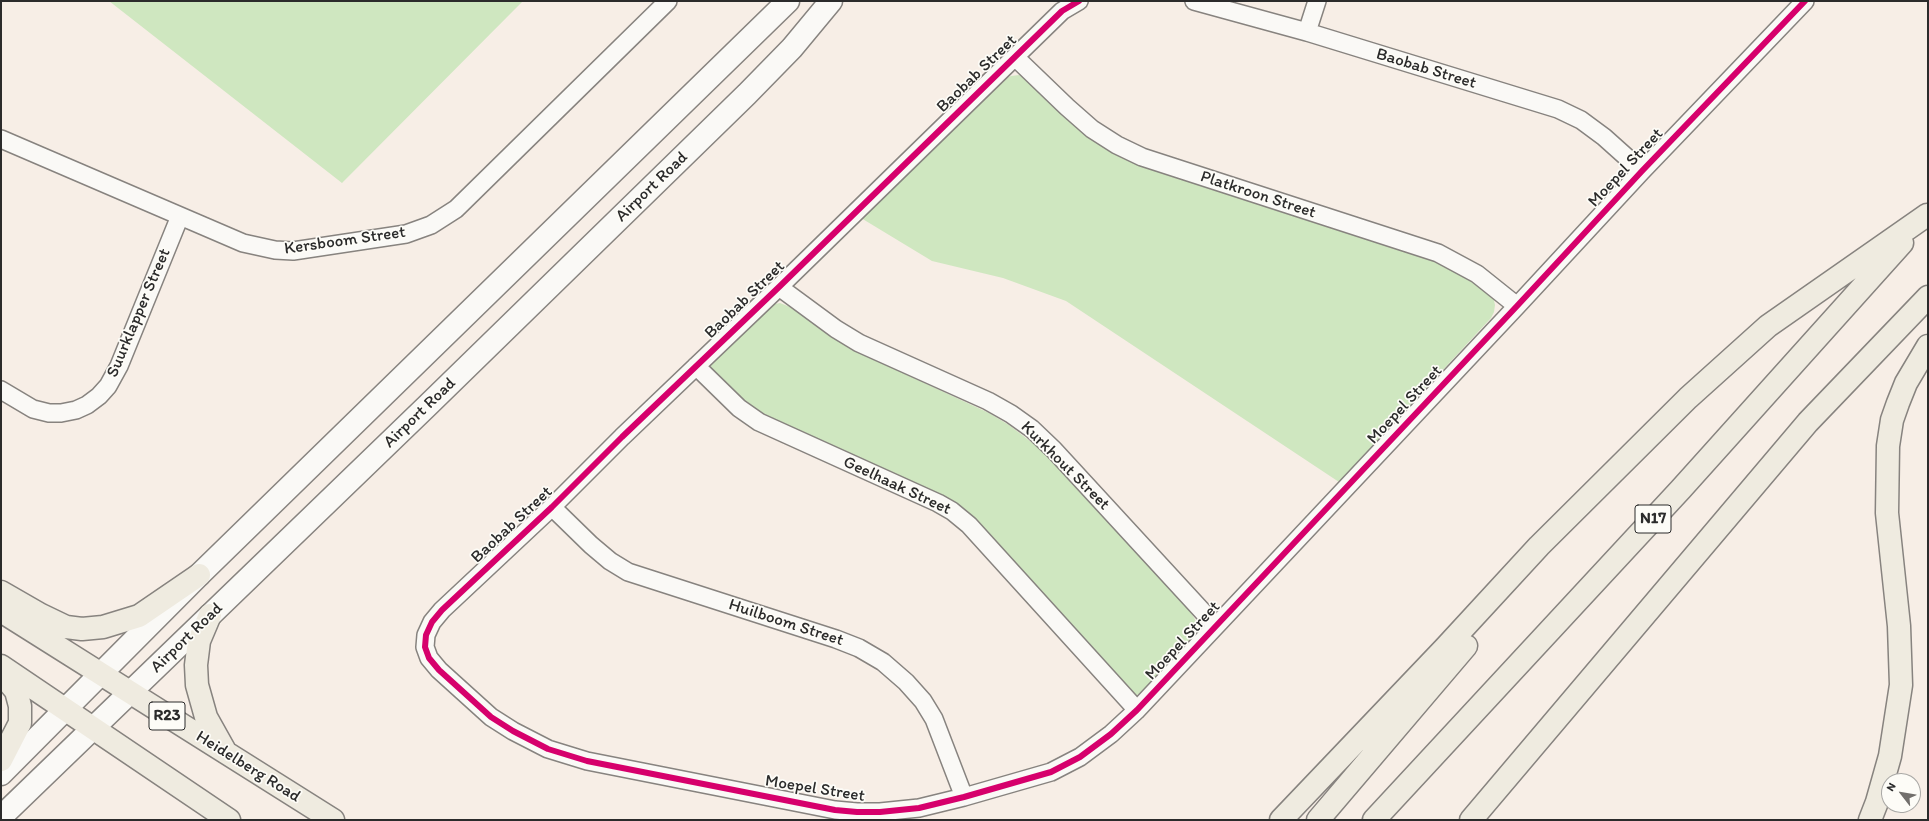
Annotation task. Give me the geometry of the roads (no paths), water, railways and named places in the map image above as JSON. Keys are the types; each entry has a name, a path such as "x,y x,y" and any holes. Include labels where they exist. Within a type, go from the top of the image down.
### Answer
{"main road":[{"name":"Airport Road","path":"1,774 199,575 788,1"},
{"name":"Airport Road","path":"1,817 433,401 747,94 792,48 830,1"},
{"path":"1281,820 1445,648 1539,546 1688,398 1768,326 1928,214"},
{"name":"N17","path":"1374,820 1681,489 1928,214"},
{"path":"1471,820 1808,422 1928,297"},
{"path":"1870,820 1881,790 1890,756 1901,685 1899,626 1887,513 1888,446 1892,420 1906,382 1928,346"},
{"path":"1318,820 1544,554 1688,398"},
{"path":"1,592 41,615 66,627 82,629 103,627 138,616 199,575"},
{"name":"Heidelberg Road","path":"1,611 333,820"},
{"path":"210,615 199,641 196,665 196,685 206,717 227,753"},
{"path":"1,666 229,820"},
{"path":"1,673 16,691 20,706 20,723 1,760"}],"street":[{"name":"Kersboom Street","path":"1,139 243,243 275,250 288,250 406,234 430,225 456,209 668,1"},
{"name":"Baobab Street","path":"432,622 442,610 552,507 622,437 779,287 1062,11 1079,1"},
{"name":"Baobab Street","path":"1194,1 1307,32 1558,109 1581,120 1604,137 1642,171"},
{"path":"1307,32 1317,1"},
{"name":"Moepel Street","path":"432,622 426,635 425,647 429,658 439,670 491,717 513,731 548,748 587,761 835,810 880,812 919,808 964,797 1051,772 1080,757 1112,734 1137,710 1642,171 1805,1"},
{"name":"Platkroon Street","path":"1015,57 1092,129 1117,145 1142,157 1438,253 1477,274 1517,306"},
{"name":"Suurklapper Street","path":"1,390 33,409 48,413 61,413 76,410 87,405 99,396 108,386 119,366 180,216"},
{"name":"Kurkhout Street","path":"779,287 859,343 988,401 1011,414 1032,429 1054,450 1216,626"},
{"name":"Geelhaak Street","path":"696,366 739,408 759,422 952,511 969,525 1137,710"},
{"name":"Huilboom Street","path":"552,507 590,545 610,561 628,572 836,639 859,648 883,662 906,682 923,701 934,718 964,797"}]}
